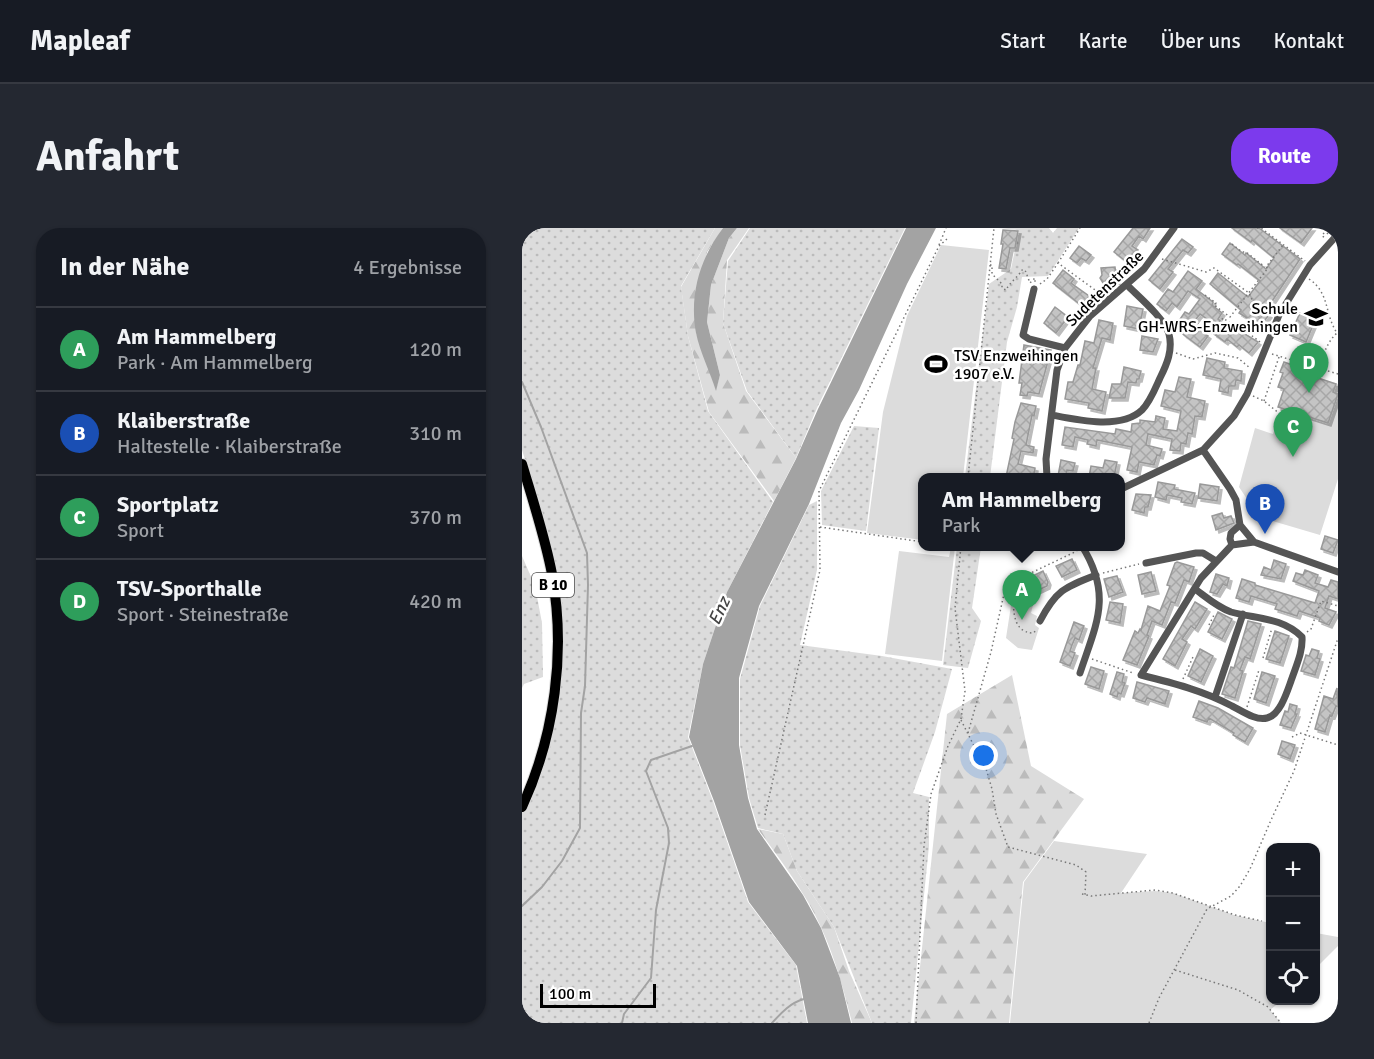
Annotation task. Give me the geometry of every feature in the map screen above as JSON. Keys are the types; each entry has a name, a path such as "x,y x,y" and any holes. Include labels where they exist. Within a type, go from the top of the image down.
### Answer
{"main road":[{"name":"B 10","path":"522,464 548,556 556,603 557,642 557,673 548,728 522,807"}],"street":[{"name":"Sudetenstraße","path":"1047,473 1046,459 1058,370 1065,348 1090,316 1110,301 1155,256 1174,228"},
{"path":"1125,487 1203,450 1234,416 1246,394 1277,320 1310,265 1338,234"},
{"path":"1052,416 1085,422 1103,422 1131,417 1147,404 1161,378 1171,351 1169,333 1160,319 1127,285"},
{"path":"1034,289 1023,335 1029,339 1065,348"},
{"path":"1203,450 1236,500 1240,525 1254,542"},
{"path":"1233,545 1230,539 1231,533 1240,525"},
{"path":"1195,589 1218,606 1274,621 1294,629 1302,636 1303,645 1300,657 1286,696 1273,715 1267,718 1245,713 1215,697 1180,685 1141,675 1195,589 1202,578 1233,545 1254,542 1338,572"},
{"path":"1080,673 1100,606 1096,575 1085,551"},
{"path":"1146,563 1196,553 1203,553 1216,561"},
{"path":"1040,621 1050,601 1058,594 1096,575"},
{"path":"1215,697 1243,614"}],"path":[{"path":"765,814 819,570 819,491 946,228"},
{"path":"968,473 994,228"},
{"path":"1034,289 1047,279 1080,228"},
{"path":"1257,228 1310,265"},
{"path":"1324,238 1322,236 1328,228"},
{"path":"939,246 948,238"},
{"path":"1232,244 1266,267"},
{"path":"1205,295 1230,317 1268,268 1266,267 1282,245"},
{"path":"1155,256 1206,272 1214,268 1249,293 1253,302 1277,320"},
{"path":"1058,263 1110,301"},
{"path":"990,265 992,274 1002,284 1002,288 1006,290 1022,270 1025,270 1030,283 1035,278 1034,289"},
{"path":"1303,275 1318,285 1337,333 1328,341 1316,368"},
{"path":"1253,302 1258,300"},
{"path":"1197,323 1211,334 1224,318 1259,340 1265,350"},
{"path":"1171,351 1193,359 1215,353 1238,358 1255,372"},
{"path":"1264,400 1279,357 1338,374"},
{"path":"1246,394 1264,400 1280,414"},
{"path":"819,527 918,541"},
{"path":"916,1023 924,846 931,794 948,746 961,719 965,691 955,608 961,551"},
{"path":"967,734 991,652 1004,594 1014,581 1075,551"},
{"path":"1096,575 1146,563"},
{"path":"1014,581 1012,604 1019,627 1023,631 1034,633 1040,621"},
{"path":"1302,636 1311,629 1321,600 1338,606"},
{"path":"1209,625 1218,606"},
{"path":"1263,658 1274,621"},
{"path":"1149,1023 1207,909 1214,907 1236,891 1250,869 1270,820 1286,789 1338,638"},
{"path":"1180,685 1193,657"},
{"path":"1099,663 1135,674"},
{"path":"1245,713 1259,670"},
{"path":"961,719 979,756 982,755 992,789 996,814 1008,847 1076,865 1086,872 1083,894 1091,896 1155,890 1173,893 1234,915 1262,921"},
{"path":"1292,737 1300,733 1338,745"},
{"path":"1175,970 1238,990 1268,1007 1281,1023"}],"green space":[{"path":"522,228 715,228 681,286 688,336 708,411 773,502 727,592 703,664 688,737 748,902 796,965 807,1023 522,1023 522,813 538,772 560,623 536,494 522,450"},
{"path":"715,228 723,228 707,252 696,333 716,389 720,375 707,322 711,285 729,238 737,228 749,228 727,260 723,323 746,391 796,458 774,501 709,412 688,336 681,287"},
{"path":"750,228 905,228 817,408 796,458 747,391 723,323 728,261"},
{"path":"998,228 1049,228 1053,233 1057,228 1079,228 1048,276 1022,277 1017,307 1007,342 991,473 965,473 989,284 1011,269 1019,230"},
{"name":"TSV Enzweihingen 1907 e.V.","path":"941,245 989,250 963,473 918,473 918,539 867,533 883,412 907,316"},
{"path":"1284,362 1298,367 1297,371 1338,384 1338,479 1320,535 1259,517 1239,487 1255,428 1273,434 1282,409 1278,407 1284,389 1278,387"},
{"path":"854,426 879,428 866,531 822,525 821,491"},
{"path":"817,501 817,570 800,645 882,656 952,669 935,732 913,793 929,797 929,846 911,1023 872,1023 834,927 797,871 783,834 758,828 749,798 740,745 740,679 760,606 809,505"},
{"path":"899,551 949,557 950,551 955,551 942,661 885,654"},
{"path":"957,551 980,551 972,608 981,621 968,668 943,665"},
{"path":"522,556 535,586 542,623 543,677 524,684 522,688"},
{"path":"1012,599 1033,605 1031,613 1037,616 1035,625 1039,628 1032,650 1018,648 1006,638"},
{"path":"1012,675 1031,766 1084,799 1023,882 1009,1023 914,1023 947,714"},
{"path":"758,829 783,834 797,871 834,927 849,971 872,1023 852,1023 838,973 820,924 798,885"},
{"path":"1054,841 1147,854 1121,893 1155,891 1173,893 1234,915 1266,922 1266,1005 1276,1005 1270,1010 1281,1023 1010,1023 1024,882"},
{"path":"1320,934 1338,937 1338,946 1320,964"}],"shaded area":[{"path":"723,228 737,228 729,238 711,285 707,322 720,375 716,391 696,333 694,305 695,291 703,264"},
{"path":"906,228 936,228 841,423 809,504 759,606 739,678 739,745 748,798 757,829 803,895 821,928 840,978 851,1023 808,1023 797,966 749,902 689,737 703,664 727,592 796,459"}],"building":[{"path":"1133,228 1150,228 1143,239 1139,236 1132,246 1138,250 1128,263 1114,252"},
{"path":"1232,228 1259,228 1300,259 1265,312 1269,315 1260,326 1239,313 1241,310 1210,284 1218,273 1248,297 1260,281 1222,254 1230,243 1266,269 1274,258 1252,240 1251,242"},
{"path":"1280,228 1312,228 1301,243"},
{"path":"1003,230 1018,231 1015,248 1010,248 1006,269 999,268"},
{"path":"1182,239 1193,247 1188,253 1183,250 1168,269 1173,272 1160,289 1149,280"},
{"path":"1079,246 1091,255 1086,261 1081,258 1077,263 1070,258"},
{"path":"1115,267 1117,281 1103,283 1100,278 1101,268"},
{"path":"1063,270 1074,279 1071,283 1089,296 1082,306 1053,283"},
{"path":"1188,271 1202,281 1196,289 1213,302 1212,305 1222,313 1218,319 1233,331 1237,329 1258,342 1249,353 1239,345 1237,347 1227,339 1225,342 1214,334 1219,328 1200,314 1192,324 1208,336 1200,347 1179,330 1181,328 1176,325 1185,312 1189,314 1200,299 1188,291 1177,307 1172,303 1166,311 1157,304 1168,289 1173,292"},
{"path":"1127,306 1143,309 1139,329 1124,326"},
{"path":"1055,307 1068,317 1056,333 1044,323"},
{"path":"1300,313 1316,318 1306,342 1290,335"},
{"path":"1099,320 1113,323 1110,340 1102,338 1093,368 1096,368 1092,389 1106,392 1102,411 1088,408 1089,403 1065,399 1068,382 1073,382 1078,365 1080,365 1085,341 1094,343"},
{"path":"1142,336 1158,339 1153,352 1140,350"},
{"path":"1024,345 1051,350 1039,394 1028,392 1027,396 1020,395 1022,383 1019,383"},
{"path":"1207,358 1225,362 1224,368 1242,371 1241,381 1236,380 1235,386 1229,386 1228,393 1219,391 1221,379 1203,375"},
{"path":"1284,362 1298,367 1297,371 1336,384 1333,392 1338,394 1328,423 1278,407 1284,389 1278,387"},
{"path":"1124,367 1141,371 1139,379 1136,383 1128,382 1125,398 1109,398 1112,384 1121,384"},
{"path":"1179,377 1191,379 1187,397 1205,401 1202,417 1195,416 1192,434 1188,433 1186,444 1181,443 1180,451 1170,450 1172,439 1148,434 1146,445 1162,449 1160,456 1157,455 1154,465 1139,462 1137,472 1127,470 1132,447 1097,440 1096,446 1087,444 1088,440 1075,437 1073,447 1062,445 1065,427 1115,434 1116,429 1131,432 1132,424 1140,423 1140,420 1155,422 1156,416 1165,418 1163,429 1177,431 1181,411 1161,406 1165,390 1175,392"},
{"path":"1021,403 1036,406 1026,445 1034,447 1033,453 1021,451 1018,464 1035,468 1034,473 1007,473 1015,422"},
{"path":"1061,460 1075,463 1073,471 1067,470 1067,473 1059,473"},
{"path":"1105,460 1117,462 1115,473 1090,473 1091,466 1103,468"},
{"path":"1158,482 1175,485 1174,489 1195,493 1192,504 1181,502 1182,498 1167,495 1166,500 1155,497"},
{"path":"1200,484 1219,487 1217,501 1198,498"},
{"path":"1136,494 1151,495 1144,513 1132,510"},
{"path":"1222,513 1224,518 1231,516 1234,523 1216,530 1212,516"},
{"path":"1325,536 1338,540 1333,553 1321,549"},
{"path":"1072,559 1077,570 1062,577 1056,566"},
{"path":"1274,560 1286,564 1281,579 1261,575 1264,567 1271,570"},
{"path":"1177,562 1194,567 1189,582 1184,580 1175,603 1171,602 1162,625 1152,621 1147,635 1149,636 1137,665 1123,660 1135,631 1138,633 1141,630 1148,606 1160,611 1170,586 1167,585"},
{"path":"1305,570 1318,575 1315,583 1328,587 1331,580 1338,582 1338,599 1329,596 1325,608 1336,612 1329,625 1319,621 1320,618 1299,611 1297,616 1275,609 1277,604 1251,596 1249,602 1236,598 1242,579 1315,603 1319,591 1293,581 1296,573 1303,575"},
{"path":"1043,571 1048,582 1047,586 1032,593 1026,579"},
{"path":"1151,572 1156,591 1142,594 1138,575"},
{"path":"1216,574 1229,578 1227,586 1223,584 1217,594 1210,592"},
{"path":"1117,576 1123,592 1109,597 1104,579"},
{"path":"1110,602 1123,604 1120,623 1106,620"},
{"path":"1195,602 1207,609 1195,629 1191,626 1182,639 1187,642 1175,666 1163,659"},
{"path":"1218,612 1232,619 1222,639 1208,632"},
{"path":"1248,621 1261,624 1250,659 1245,657 1240,670 1243,671 1235,698 1222,694 1231,667 1234,668"},
{"path":"1074,622 1084,626 1079,640 1075,638 1072,645 1070,651 1075,653 1070,666 1060,662"},
{"path":"1275,631 1289,636 1280,663 1266,659"},
{"path":"1200,649 1213,656 1201,682 1188,676"},
{"path":"1312,649 1319,651 1317,658 1320,659 1315,675 1301,671 1306,655 1309,656"},
{"path":"1091,667 1104,671 1099,689 1085,684"},
{"path":"1117,672 1124,674 1122,682 1125,683 1121,694 1118,693 1117,697 1110,694"},
{"path":"1262,672 1275,676 1266,703 1254,699"},
{"path":"1137,682 1169,691 1165,704 1147,698 1145,702 1133,698"},
{"path":"1337,688 1338,707 1336,706 1332,716 1330,715 1325,732 1315,729 1324,696 1333,699"},
{"path":"1199,701 1218,708 1253,728 1245,742 1209,718 1207,722 1193,717"},
{"path":"1290,704 1297,706 1295,714 1297,714 1291,728 1280,725"},
{"path":"1282,741 1295,745 1290,759 1278,754"}],"waterway":[{"path":"522,382 587,553 588,585 585,686 581,713 580,828 562,861 542,887 522,906"},
{"path":"622,1023 624,1014 651,978 656,910 669,843 668,828 646,771 651,760 692,746"},
{"path":"772,1023 790,1005 804,999"}],"place":[{"name":"Schule GH-WRS-Enzweihingen","path":"1316,317"},
{"name":"TSV Enzweihingen 1907 e.V.","path":"936,364"},
{"name":"TSV-Sporthalle","path":"1309,393"},
{"name":"Sportplatz","path":"1293,457"},
{"name":"Klaiberstraße","path":"1265,534"},
{"name":"Am Hammelberg","path":"1022,620"}],"water label":[{"name":"Enz","path":"719,611"}]}
